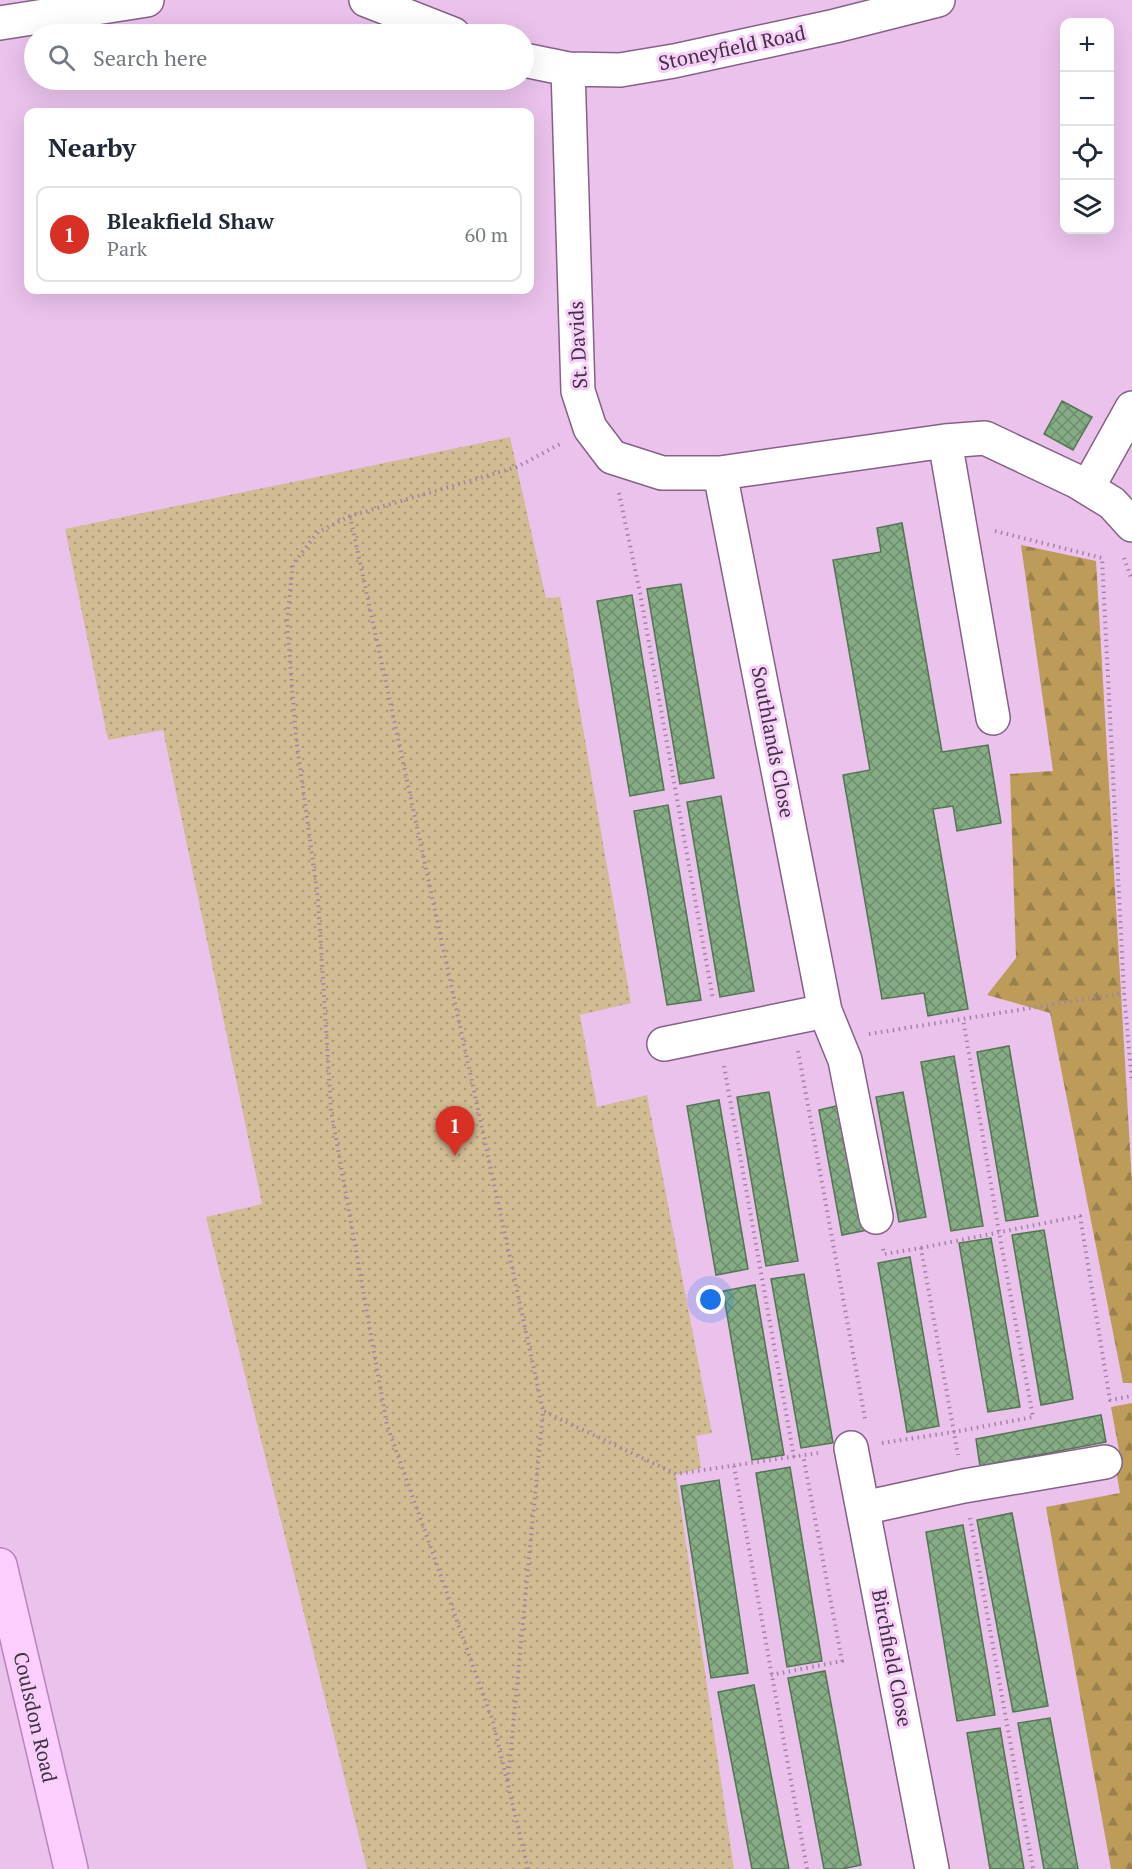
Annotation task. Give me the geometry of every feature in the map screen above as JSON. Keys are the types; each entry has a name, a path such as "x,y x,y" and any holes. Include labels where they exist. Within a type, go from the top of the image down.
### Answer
{"main road":[{"name":"Coulsdon Road","path":"0,1565 71,1869"}],"street":[{"path":"0,23 147,0"},
{"path":"366,0 427,24"},
{"name":"Stoneyfield Road","path":"534,62 568,69 620,70 674,61 835,26 938,0"},
{"name":"St. Davids","path":"568,69 578,391 590,428 612,458"},
{"path":"1088,487 1132,408"},
{"path":"612,458 662,473 720,473 945,441 985,438 1088,487 1112,503 1132,525"},
{"path":"945,441 993,718"},
{"name":"Southlands Close","path":"720,473 831,1025 845,1060 876,1217"},
{"path":"664,1044 792,1018 831,1025"},
{"name":"Birchfield Close","path":"860,1447 863,1508 932,1869"},
{"path":"863,1508 964,1486 1105,1462"}],"path":[{"path":"528,1869 493,1722 387,1425 331,1110 318,898 296,738 287,621 293,564 318,532 350,516 517,467 590,428"},
{"path":"612,458 640,593 794,1457"},
{"path":"350,516 543,1411 508,1784"},
{"path":"989,529 1102,558 1124,993 1132,1083"},
{"path":"831,1025 963,1019 1124,993"},
{"path":"792,1018 860,1447"},
{"path":"543,1411 676,1474 954,1432 1033,1417 963,1019"},
{"path":"876,1217 884,1254 1080,1216 1110,1400 1132,1396"},
{"path":"921,1248 1033,1869"},
{"path":"771,1675 842,1661 803,1455"},
{"path":"734,1466 807,1869"}],"green space":[{"path":"1021,545 1096,561 1132,1183 1132,1383 1123,1383 1050,1013 987,995 1016,958 1010,774 1053,771"},
{"path":"1132,1403 1132,1869 1111,1869 1046,1507 1120,1493 1116,1470 1122,1467 1111,1407"}],"shaded area":[{"path":"510,437 546,598 560,597 631,1003 580,1015 597,1107 647,1095 712,1433 696,1436 701,1468 676,1475 734,1869 367,1869 206,1217 262,1204 163,730 108,740 65,529"}],"building":[{"path":"1062,401 1092,417 1073,450 1044,434"},
{"path":"902,523 942,752 988,745 1001,823 957,831 953,806 933,809 968,1009 928,1016 924,993 882,999 843,775 870,770 833,560 881,552 877,528"},
{"path":"681,584 714,778 680,784 647,589"},
{"path":"632,595 664,790 630,796 597,601"},
{"path":"721,796 754,991 720,997 687,802"},
{"path":"668,805 701,1000 667,1005 634,811"},
{"path":"1009,1046 1038,1216 1006,1221 977,1052"},
{"path":"954,1056 983,1226 951,1231 921,1062"},
{"path":"769,1092 798,1261 766,1266 737,1097"},
{"path":"903,1092 926,1217 899,1222 876,1097"},
{"path":"719,1100 748,1269 716,1275 687,1106"},
{"path":"845,1104 868,1230 842,1235 819,1110"},
{"path":"1044,1230 1073,1399 1041,1405 1012,1235"},
{"path":"991,1238 1020,1407 988,1412 959,1243"},
{"path":"910,1257 939,1426 907,1432 878,1263"},
{"path":"804,1274 833,1443 801,1448 771,1279"},
{"path":"755,1285 784,1455 752,1460 723,1291"},
{"path":"1101,1415 1106,1442 980,1466 976,1439"},
{"path":"790,1467 822,1661 787,1667 756,1473"},
{"path":"719,1480 748,1673 711,1678 681,1486"},
{"path":"1012,1513 1048,1706 1013,1712 977,1520"},
{"path":"963,1525 995,1715 957,1721 926,1532"},
{"path":"825,1671 861,1865 842,1869 824,1869 788,1678"},
{"path":"754,1685 789,1869 752,1869 718,1692"},
{"path":"1050,1718 1078,1869 1044,1869 1018,1723"},
{"path":"1000,1728 1024,1869 990,1869 967,1733"}],"place":[{"name":"Bleakfield Shaw","path":"455,1156"}]}
